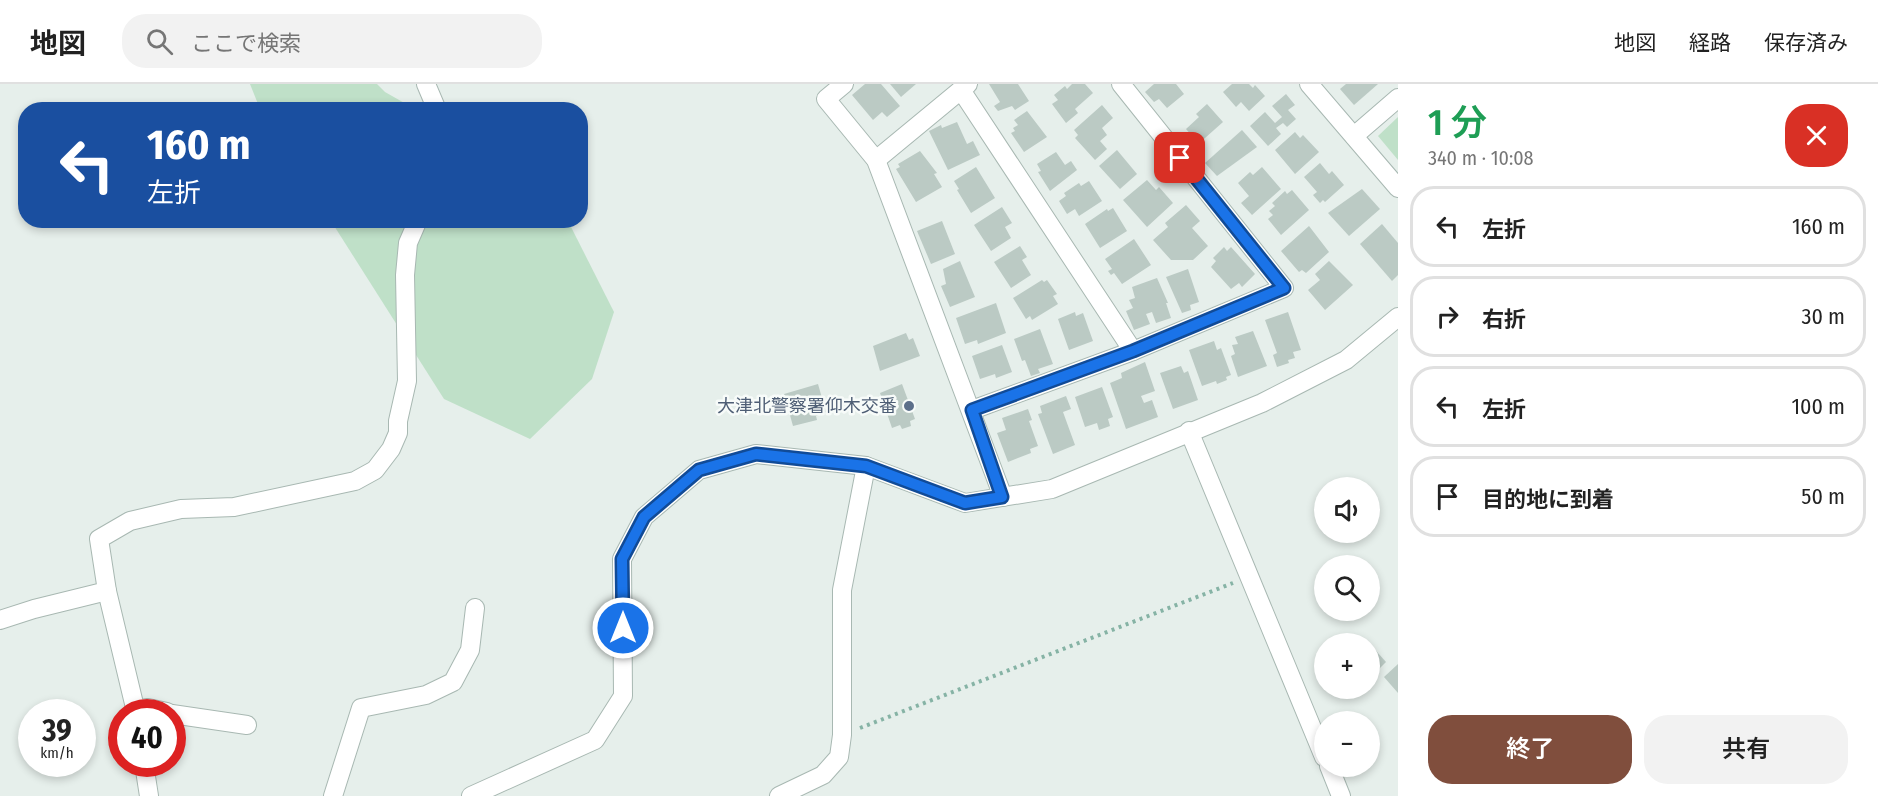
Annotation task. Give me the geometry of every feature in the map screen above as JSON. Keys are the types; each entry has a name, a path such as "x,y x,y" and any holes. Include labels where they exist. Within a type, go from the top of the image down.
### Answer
{"street":[{"path":"426,84 434,102"},
{"path":"844,84 826,99 876,160 972,410 1002,497"},
{"path":"972,410 1133,351 1284,288 1121,84"},
{"path":"1309,84 1398,188"},
{"path":"876,160 965,87 1133,351"},
{"path":"1354,136 1398,98"},
{"path":"133,699 107,591 99,539 130,522 181,509 234,507 355,481 375,470 391,449 398,433 398,421 407,381 405,275 408,243 415,228"},
{"path":"471,796 500,789 595,740 623,696 622,559 644,517 699,470 756,454 866,466 965,503 1052,489 1262,403 1346,360 1398,317"},
{"path":"1189,432 1314,733"},
{"path":"778,796 823,775 839,757 842,735 842,590 866,466"},
{"path":"0,620 107,591"},
{"path":"333,796 361,708 426,695 453,682 470,650 475,608"},
{"path":"186,716 247,725"},
{"path":"146,777 149,796"},
{"path":"1333,777 1341,796"}],"path":[{"path":"842,735 1248,577"}],"green space":[{"path":"250,84 377,84 385,92 403,102 257,102"},
{"path":"1398,117 1398,160 1378,136"},
{"path":"335,228 572,228 614,312 592,379 530,439 444,399"}],"building":[{"path":"865,84 881,84 900,106 887,117 882,112 873,120 852,95"},
{"path":"890,84 916,84 901,97"},
{"path":"989,84 1018,84 1029,101 1015,110 1012,106 998,111 994,106 1000,102"},
{"path":"1072,84 1085,84 1093,93 1075,109 1078,113 1066,123 1052,104 1058,100 1054,95 1065,86 1067,89"},
{"path":"1154,84 1176,84 1184,94 1167,108 1159,99 1154,102 1145,92"},
{"path":"1232,84 1249,84 1253,88 1255,85 1265,96 1249,111 1241,102 1236,107 1223,92"},
{"path":"1346,84 1378,84 1354,105 1340,89"},
{"path":"1286,94 1295,105 1288,110 1296,119 1287,127 1283,123 1276,128 1281,134 1268,146 1250,126 1265,112 1275,123 1282,117 1272,106"},
{"path":"1207,104 1223,122 1196,146 1191,140 1194,138 1186,129 1199,117 1196,114"},
{"path":"1102,105 1113,118 1102,128 1107,135 1100,141 1107,149 1095,160 1075,138 1078,135 1074,130"},
{"path":"1027,111 1047,137 1024,152 1011,133 1018,125 1014,120"},
{"path":"957,122 967,144 973,141 980,155 948,170 929,131 941,125 942,128"},
{"path":"1242,130 1257,147 1217,176 1205,163"},
{"path":"1295,132 1300,138 1303,135 1319,152 1295,174 1275,150"},
{"path":"1117,150 1137,174 1120,189 1099,166"},
{"path":"920,151 937,173 934,174 942,187 916,202 896,169 900,167 898,164"},
{"path":"1056,152 1065,165 1071,161 1077,170 1050,191 1038,172 1041,171 1037,164"},
{"path":"1320,163 1329,174 1332,171 1344,185 1325,202 1323,200 1320,203 1313,195 1317,192 1304,177"},
{"path":"976,167 995,198 971,213 954,181"},
{"path":"1262,167 1281,189 1252,215 1241,203 1249,196 1238,183 1250,172 1253,175"},
{"path":"1147,180 1156,190 1159,187 1173,203 1147,227 1123,200"},
{"path":"1089,181 1102,201 1079,216 1075,209 1067,214 1059,201 1066,196 1064,193 1079,183 1081,186"},
{"path":"1362,189 1380,209 1349,236 1328,213"},
{"path":"1292,190 1309,210 1281,235 1268,219 1273,215 1269,211 1275,206 1272,203 1285,191 1287,194"},
{"path":"1186,205 1200,221 1192,228 1208,246 1193,260 1171,260 1153,240 1168,227 1165,223"},
{"path":"1002,207 1012,223 1005,227 1011,238 991,251 974,225"},
{"path":"1113,208 1127,231 1100,248 1085,224 1107,209 1108,211"},
{"path":"942,221 955,254 931,264 917,231"},
{"path":"1382,224 1398,243 1398,275 1392,281 1360,244"},
{"path":"1309,226 1329,252 1306,273 1302,270 1299,272 1281,251"},
{"path":"1134,239 1151,265 1122,284 1114,273 1111,275 1108,271 1112,269 1105,259"},
{"path":"1020,246 1027,257 1022,260 1031,275 1011,288 994,262"},
{"path":"1224,247 1227,251 1231,247 1255,274 1242,287 1239,283 1231,289 1211,267 1216,261 1213,258"},
{"path":"960,261 975,297 950,307 941,286 946,284 943,269"},
{"path":"1329,261 1353,285 1325,310 1308,290 1320,280 1315,274"},
{"path":"1188,269 1199,302 1190,305 1191,310 1182,313 1166,277"},
{"path":"1157,278 1168,303 1166,303 1171,318 1156,323 1152,312 1146,314 1150,324 1134,330 1126,311 1133,308 1129,300 1135,298 1132,287"},
{"path":"1042,280 1044,282 1047,280 1057,294 1053,296 1058,304 1032,320 1030,316 1026,319 1013,298"},
{"path":"996,303 1006,333 978,344 977,340 965,344 956,318"},
{"path":"1075,312 1076,316 1083,313 1093,341 1069,350 1058,319"},
{"path":"1288,312 1301,350 1293,352 1295,358 1288,360 1289,363 1277,367 1273,355 1277,353 1265,320"},
{"path":"1040,329 1053,364 1038,369 1040,373 1031,376 1025,360 1022,361 1014,339"},
{"path":"1253,331 1267,366 1238,377 1231,356 1235,354 1232,345 1238,344 1235,337"},
{"path":"906,333 909,340 913,338 920,356 880,371 873,346"},
{"path":"1214,341 1217,350 1221,348 1231,375 1226,377 1227,380 1217,384 1216,381 1202,386 1189,350"},
{"path":"1002,345 1012,372 996,378 995,374 980,379 972,356"},
{"path":"1145,362 1155,391 1141,396 1144,403 1152,400 1158,417 1126,429 1110,383 1122,378 1121,373"},
{"path":"1181,366 1184,373 1188,371 1198,400 1173,409 1160,373"},
{"path":"818,384 826,412 816,416 817,420 793,426 784,394"},
{"path":"902,384 915,419 910,421 911,426 902,429 900,425 892,428 880,393"},
{"path":"1102,387 1113,417 1108,419 1110,426 1099,430 1097,423 1085,427 1075,397"},
{"path":"1066,396 1071,409 1063,412 1075,445 1053,454 1038,414 1042,413 1040,406"},
{"path":"1028,409 1032,420 1029,421 1038,446 1030,449 1031,453 1008,462 997,433 1006,430 1002,418"},
{"path":"1380,655 1386,662 1380,668"},
{"path":"1398,664 1398,693 1384,677"}],"place":[{"name":"大津北警察署仰木交番","path":"909,406"}],"route":[{"path":"623,628 622,559 644,517 699,470 756,454 866,466 965,503 1002,497 972,410 1133,351 1284,288 1180,158"}]}
